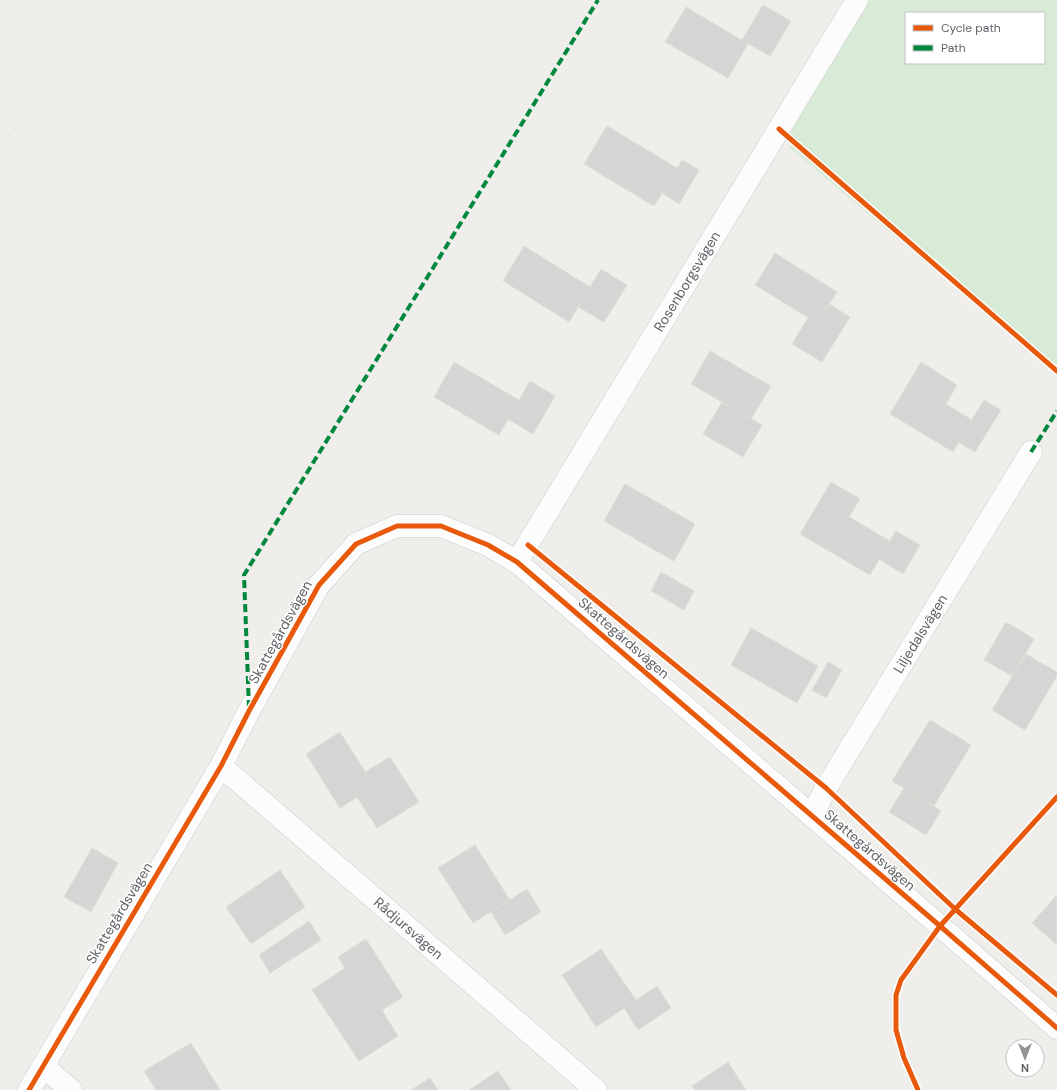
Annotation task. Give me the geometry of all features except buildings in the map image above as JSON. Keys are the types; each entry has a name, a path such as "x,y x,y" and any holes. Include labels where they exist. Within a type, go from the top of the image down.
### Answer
{"street":[{"name":"Rosenborgsvägen","path":"517,562 857,0"},
{"name":"Liljedalsvägen","path":"812,816 826,788 1031,452"},
{"name":"Skattegårdsvägen","path":"29,1090 221,766 253,704 319,585 356,544 397,526 441,526 488,545 517,562 1057,1028"},
{"name":"Rådjursvägen","path":"221,766 596,1090"},
{"path":"43,1066 71,1090"}],"green space":[{"path":"870,0 1057,0 1057,373 789,147 793,122"}],"railway":[{"path":"0,149 112,0"}],"marked path":[{"path":"249,708 244,575 598,0"},
{"path":"1031,452 1057,411"}],"cycle path":[{"path":"779,129 1057,371"},
{"path":"29,1090 221,766 249,711 319,585 356,544 397,526 441,526 488,545 517,562 1057,1028"},
{"path":"528,545 826,788 955,909 1057,995"},
{"path":"918,1090 904,1058 896,1030 896,995 901,980 940,926 1057,797"}]}
